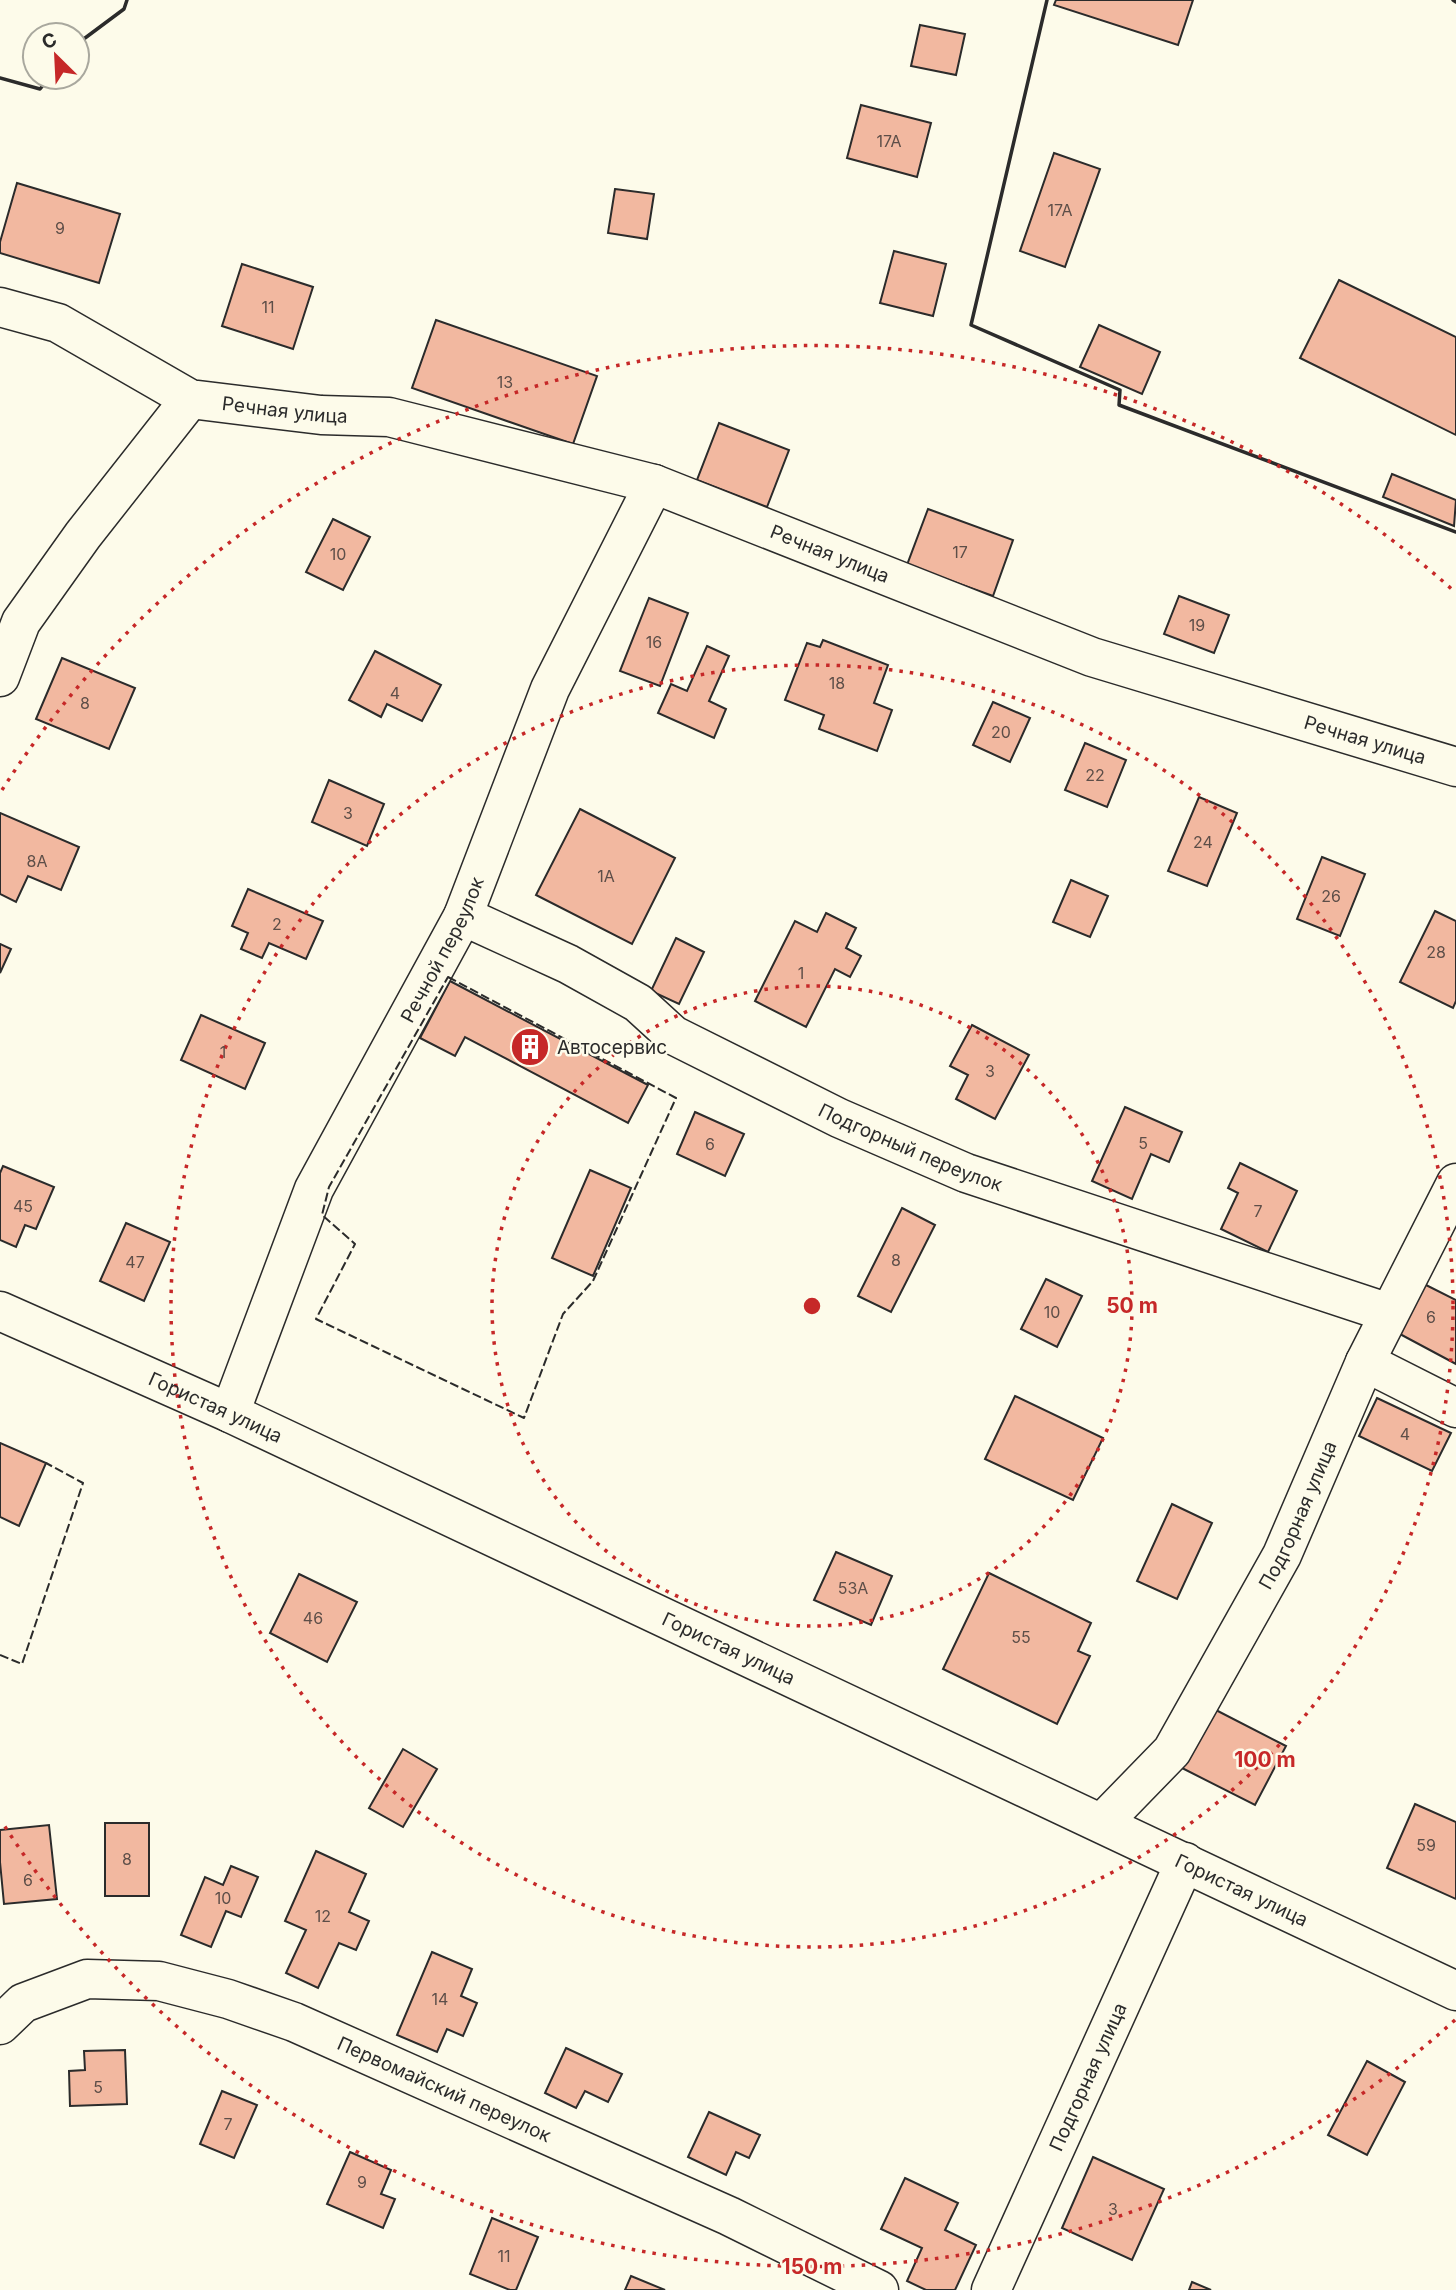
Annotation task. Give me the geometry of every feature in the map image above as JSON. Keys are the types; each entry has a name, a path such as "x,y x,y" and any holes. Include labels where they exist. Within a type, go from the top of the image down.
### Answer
{"street":[{"name":"Речная улица","path":"0,307 58,323 190,399 321,415 389,417 654,484 1092,657 1456,767"},
{"path":"0,677 21,621 83,535 190,399"},
{"name":"Речной переулок","path":"230,1413 314,1189 463,916 550,689 654,484"},
{"name":"Подгорный переулок","path":"463,916 568,964 638,1003 673,1035 839,1118 966,1173 1388,1313"},
{"name":"Подгорная улица","path":"1102,1824 1172,1751 1282,1555 1388,1313 1456,1183"},
{"name":"Гористая улица","path":"0,1311 230,1413 1456,1991"},
{"path":"1366,1362 1456,1408"},
{"name":"Подгорная улица","path":"990,2290 1185,1861"},
{"name":"Первомайский переулок","path":"0,2025 23,2003 87,1979 159,1981 228,1999 293,2022 729,2216 879,2290"}],"building":[{"path":"1056,0 1193,0 1178,45 1054,5"},
{"path":"920,25 965,34 956,75 911,66"},
{"path":"861,105 931,123 917,177 847,158"},
{"path":"1054,153 1100,169 1065,267 1020,251"},
{"path":"17,183 120,214 99,283 0,253 0,242"},
{"path":"615,189 654,194 647,239 608,233"},
{"path":"894,251 946,264 933,316 880,303"},
{"path":"242,264 313,287 293,349 222,326"},
{"path":"1339,280 1456,337 1456,435 1300,358"},
{"path":"436,320 597,376 573,444 412,388"},
{"path":"1099,325 1160,352 1142,394 1080,367"},
{"path":"719,423 789,450 767,507 697,480"},
{"path":"1392,474 1456,500 1454,526 1383,497"},
{"path":"928,509 1013,540 993,596 907,565"},
{"path":"333,519 370,537 343,590 306,572"},
{"path":"1179,596 1229,615 1214,653 1164,634"},
{"path":"649,598 688,613 660,686 620,671"},
{"path":"823,640 888,665 874,703 892,710 877,751 819,729 824,715 785,700 807,643 820,647"},
{"path":"707,646 729,656 709,701 726,709 714,738 658,713 671,684 687,691"},
{"path":"375,651 441,685 422,721 387,704 381,717 349,700"},
{"path":"62,658 135,688 109,749 36,719"},
{"path":"993,702 1030,718 1010,762 973,745"},
{"path":"1085,743 1126,760 1107,807 1065,790"},
{"path":"329,780 384,804 367,846 312,822"},
{"path":"1199,797 1237,813 1207,886 1168,871"},
{"path":"580,809 675,858 632,944 536,895"},
{"path":"0,813 79,847 61,890 28,876 16,902 0,894"},
{"path":"1322,857 1365,874 1340,936 1297,919"},
{"path":"1071,880 1108,896 1090,937 1053,922"},
{"path":"248,889 323,921 306,959 269,943 262,958 241,949 248,933 232,926"},
{"path":"1435,911 1456,921 1456,1001 1453,1008 1400,982"},
{"path":"826,913 856,928 846,948 861,956 850,977 835,969 806,1027 755,1001 795,921 817,932"},
{"path":"676,938 704,952 679,1004 651,991"},
{"path":"0,944 11,949 0,973"},
{"name":"Автосервис","path":"450,981 648,1085 628,1123 465,1037 455,1056 420,1038"},
{"path":"201,1015 265,1043 245,1089 181,1060"},
{"path":"972,1025 1029,1055 995,1119 956,1099 968,1075 950,1066"},
{"path":"1125,1107 1182,1132 1169,1162 1151,1154 1132,1199 1092,1181"},
{"path":"695,1112 744,1134 725,1176 677,1154"},
{"path":"1240,1163 1297,1191 1268,1252 1221,1229 1238,1193 1228,1188"},
{"path":"3,1166 54,1187 36,1229 25,1225 16,1247 0,1240 0,1173"},
{"path":"590,1170 631,1188 593,1276 552,1258"},
{"path":"902,1208 935,1225 891,1312 858,1296"},
{"path":"126,1223 170,1242 144,1301 100,1281"},
{"path":"1046,1279 1082,1296 1057,1347 1021,1329"},
{"path":"1424,1284 1456,1300 1456,1364 1398,1333"},
{"path":"1015,1396 1103,1438 1073,1500 985,1459"},
{"path":"1377,1398 1451,1433 1432,1471 1359,1436"},
{"path":"0,1443 46,1463 19,1526 0,1517"},
{"path":"1172,1504 1212,1523 1177,1599 1137,1581"},
{"path":"836,1552 892,1576 871,1625 814,1600"},
{"path":"989,1573 1091,1623 1078,1651 1090,1656 1057,1724 943,1669"},
{"path":"299,1574 357,1602 327,1662 270,1633"},
{"path":"1210,1707 1286,1746 1255,1805 1180,1767"},
{"path":"403,1749 437,1769 403,1827 369,1808"},
{"path":"1415,1804 1456,1822 1456,1899 1387,1868"},
{"path":"105,1823 149,1823 149,1896 105,1896"},
{"path":"49,1825 57,1899 4,1904 0,1830"},
{"path":"316,1851 366,1874 349,1912 369,1921 356,1950 339,1943 318,1988 286,1973 306,1930 285,1921"},
{"path":"231,1866 258,1877 241,1917 226,1911 211,1947 181,1935 205,1877 223,1885"},
{"path":"432,1952 472,1969 461,1996 477,2003 463,2036 447,2029 437,2052 397,2035"},
{"path":"566,2048 622,2074 608,2102 585,2091 576,2108 545,2093"},
{"path":"125,2050 127,2104 70,2106 69,2071 85,2070 84,2051"},
{"path":"1367,2061 1405,2082 1367,2155 1328,2135"},
{"path":"222,2091 257,2105 234,2158 200,2144"},
{"path":"709,2112 760,2135 749,2158 736,2152 726,2175 688,2157"},
{"path":"350,2152 391,2170 381,2194 395,2199 383,2228 327,2204"},
{"path":"1093,2157 1164,2189 1132,2260 1062,2228"},
{"path":"905,2178 958,2203 945,2230 976,2245 955,2290 926,2290 907,2281 922,2248 881,2229"},
{"path":"492,2218 538,2237 516,2290 470,2274"},
{"path":"631,2276 665,2290 625,2290"},
{"path":"1192,2282 1211,2290 1189,2290"}],"fence":[{"path":"448,977 676,1098 593,1281 563,1314 524,1418 316,1319 355,1244 322,1215 329,1187 448,977"},
{"path":"0,1655 22,1664 83,1483 46,1463"}],"wall":[{"path":"91,34 124,9 127,0"},
{"path":"1047,0 971,325 1120,390 1119,405 1456,532"},
{"path":"0,78 21,84"}],"place":[{"name":"Автосервис","path":"530,1047"}]}
